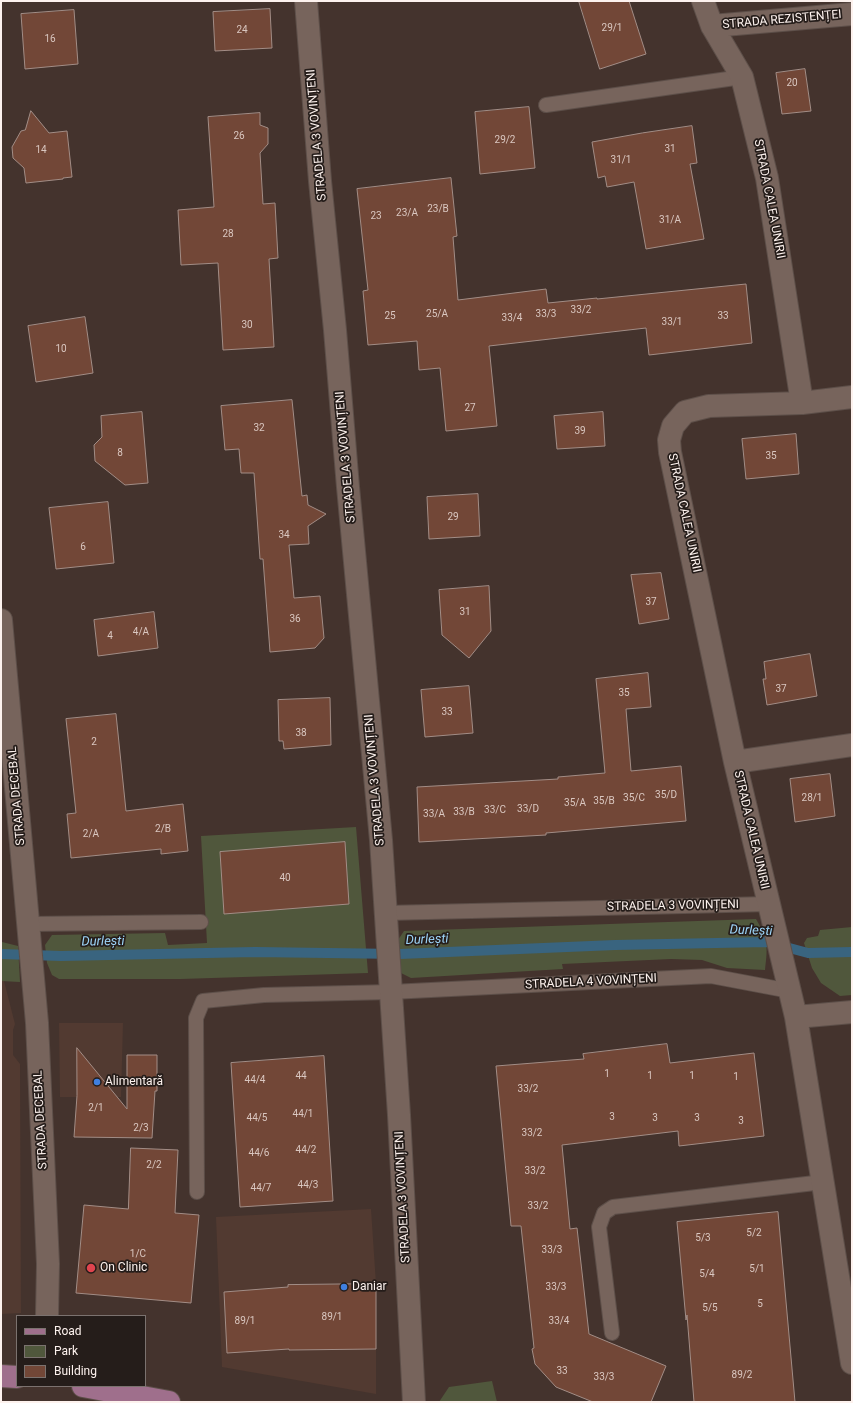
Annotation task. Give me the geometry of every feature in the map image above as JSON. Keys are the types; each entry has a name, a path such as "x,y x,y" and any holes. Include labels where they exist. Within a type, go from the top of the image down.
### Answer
{"main road":[{"path":"1,1376 16,1377"},
{"path":"88,1387 169,1402"}],"street":[{"name":"STRADELA 3 VOVINȚENI","path":"306,1 320,181 335,330 381,840 399,1115 414,1402"},
{"name":"STRADA CALEA UNIRII","path":"703,1 712,26 742,77 767,178 802,402 709,406 685,412 673,426 669,440 670,452 735,762 790,991"},
{"name":"STRADA REZISTENȚEI","path":"712,26 852,14"},
{"path":"802,402 852,397"},
{"name":"STRADA DECEBAL","path":"1,620 38,1044 47,1248 47,1315"},
{"path":"735,762 852,745"},
{"path":"790,991 796,1017 852,1363"},
{"path":"796,1017 852,1012"}],"lane":[{"path":"546,106 742,77"},
{"name":"STRADELA 3 VOVINȚENI","path":"386,922 769,904"},
{"path":"28,928 201,922"},
{"name":"STRADELA 4 VOVINȚENI","path":"390,984 711,976 790,991"},
{"path":"197,1192 196,1018 203,1001 390,984"},
{"path":"612,1334 599,1227 604,1213 613,1207 823,1182"}],"shaded area":[{"path":"1,981 4,981 15,1024 13,1030 13,1055 20,1064 21,1313 1,1314"},
{"path":"59,1023 123,1023 121,1097 60,1097"},
{"path":"371,1209 376,1284 376,1394 222,1367 216,1217"}],"green space":[{"path":"356,827 368,973 181,979 59,979 52,975 47,963 45,945 52,935 165,933 168,945 207,943 201,836"},
{"path":"756,919 765,938 767,949 765,970 727,968 702,960 671,959 562,964 563,969 411,978 399,972 394,946 404,931"},
{"path":"852,927 852,995 840,996 821,983 812,968 804,943 807,938 818,936 820,930"},
{"path":"1,940 2,942 18,946 20,982 1,981"},
{"path":"492,1381 497,1402 439,1402 449,1387"}],"building":[{"path":"579,1 629,1 646,54 600,69"},
{"path":"270,9 272,48 215,51 213,12"},
{"path":"74,10 78,64 25,69 21,14"},
{"path":"805,69 811,111 782,114 776,73"},
{"path":"529,107 535,168 480,174 475,112"},
{"path":"31,111 49,133 67,131 72,177 26,183 24,168 13,158 12,147 21,131 25,130"},
{"path":"260,113 260,125 268,128 268,144 260,153 263,204 275,203 278,258 269,259 274,347 223,350 218,263 181,265 178,210 214,207 208,117"},
{"path":"692,126 697,163 690,164 704,239 646,249 634,182 607,187 605,176 598,178 592,142"},
{"path":"451,178 457,236 453,237 458,300 546,289 548,303 746,284 752,343 649,355 646,328 489,346 497,426 446,431 440,368 419,370 417,341 368,345 363,291 368,290 357,189"},
{"path":"85,317 93,373 36,382 28,326"},
{"path":"292,400 302,496 307,495 308,505 326,514 308,526 309,544 289,545 294,598 320,596 324,638 315,648 270,652 263,559 260,559 254,473 241,473 239,449 225,450 221,406"},
{"path":"142,412 148,483 125,485 95,461 94,445 102,437 101,416"},
{"path":"603,412 605,446 557,449 554,416"},
{"path":"796,434 799,474 746,479 742,439"},
{"path":"478,494 480,536 429,539 427,497"},
{"path":"108,502 114,563 56,569 49,508"},
{"path":"661,573 669,619 639,624 631,575"},
{"path":"489,586 491,631 469,658 442,635 439,590"},
{"path":"154,612 158,648 98,656 94,620"},
{"path":"810,654 817,696 767,705 763,679 766,679 764,662"},
{"path":"648,673 651,707 626,709 631,771 681,766 686,821 546,833 546,835 419,842 417,787 558,779 558,777 605,773 596,679"},
{"path":"469,686 473,733 425,737 421,690"},
{"path":"330,698 331,745 284,749 283,741 279,741 278,700"},
{"path":"116,714 126,811 183,804 188,851 161,854 161,849 71,858 67,814 76,813 66,719"},
{"path":"830,774 835,816 795,822 790,779"},
{"path":"345,842 349,904 224,914 220,852"},
{"path":"667,1044 670,1063 754,1053 764,1136 679,1146 678,1131 562,1145 570,1229 577,1228 589,1334 666,1366 651,1402 593,1402 556,1387 535,1364 532,1349 534,1348 521,1226 511,1226 496,1066 584,1059 583,1054"},
{"path":"77,1048 127,1109 127,1055 157,1055 157,1091 155,1091 152,1138 74,1137 77,1096"},
{"path":"324,1056 333,1201 240,1207 231,1063"},
{"path":"131,1148 178,1150 175,1213 199,1215 191,1303 76,1293 84,1205 128,1209"},
{"path":"778,1212 795,1402 694,1402 687,1315 686,1320 677,1222"},
{"path":"376,1284 376,1349 289,1349 227,1353 224,1292 288,1287 288,1285"}],"waterway":[{"name":"Durlești","path":"1,954 61,956 255,952 400,954 615,945 767,942 808,953 852,952"}],"place":[{"name":"Alimentară","path":"97,1082"},
{"name":"On Clinic","path":"91,1268"},
{"name":"Daniar","path":"344,1287"}]}
